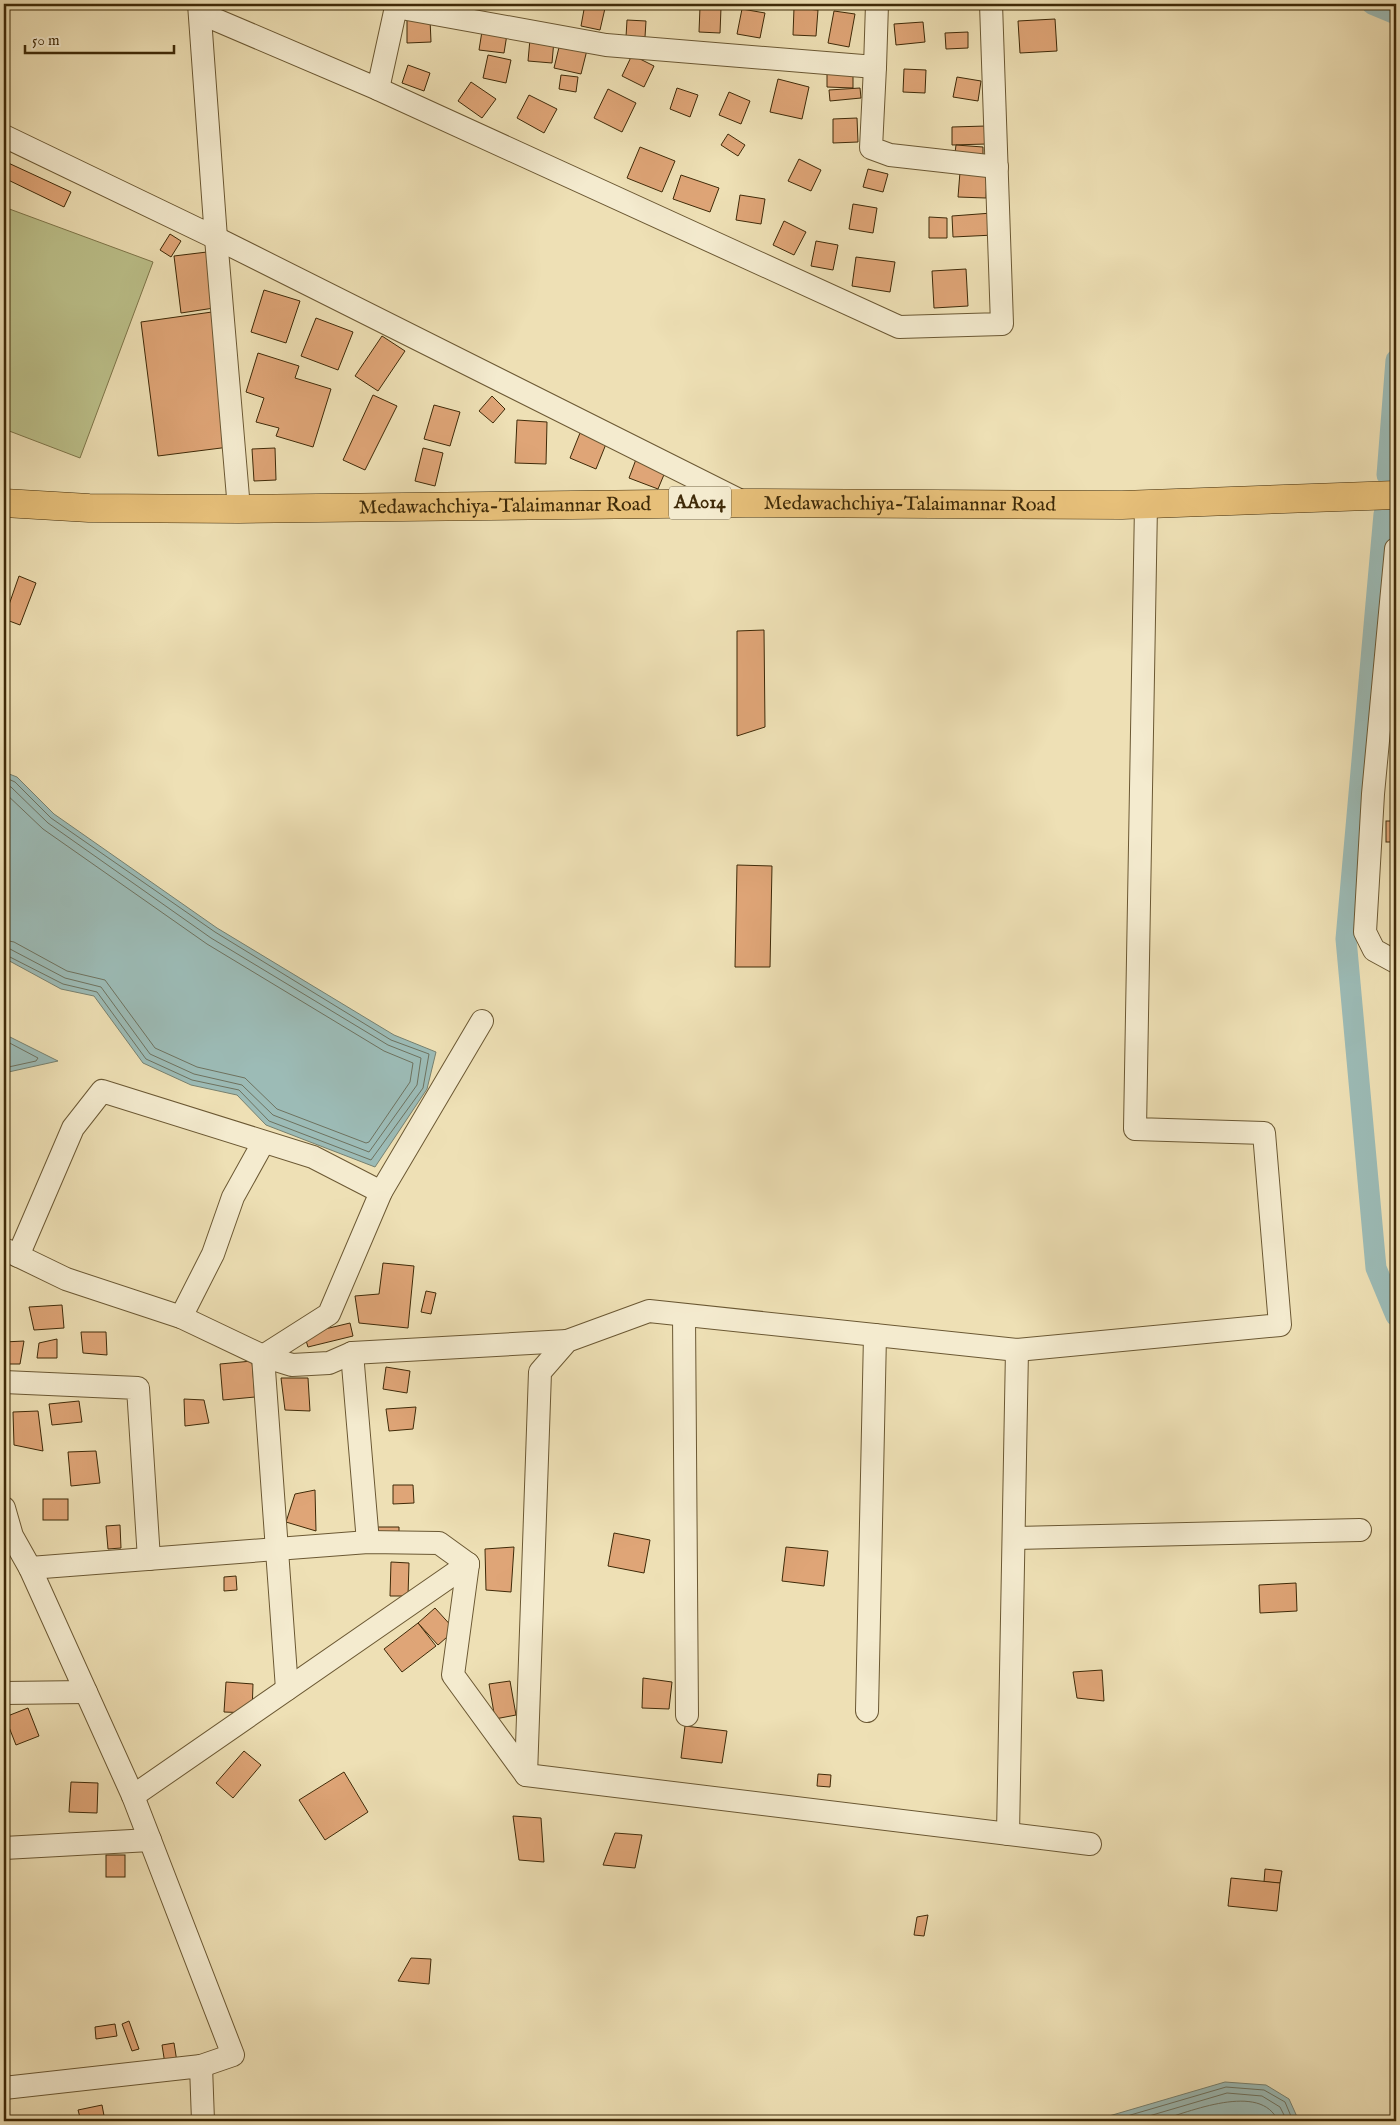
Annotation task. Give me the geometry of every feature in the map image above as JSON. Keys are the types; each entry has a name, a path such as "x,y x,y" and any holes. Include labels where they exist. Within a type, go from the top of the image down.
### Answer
{"highway":[{"name":"Medawachchiya-Talaimannar Road","path":"4,503 90,508 745,503 1146,505 1396,495"}],"street":[{"path":"877,4 872,148 890,155 997,167"},
{"path":"239,508 216,238 200,8 900,327 1002,324 991,4"},
{"path":"378,89 396,7 606,45 875,67"},
{"path":"4,136 216,238 745,503"},
{"path":"381,1192 313,1157 102,1091 73,1128 11,1253 66,1279 181,1317 263,1356 292,1365 329,1363 352,1353 567,1342 649,1310 1017,1350 1280,1325 1264,1133 1135,1129 1146,505"},
{"path":"1396,550 1373,794 1365,932 1374,950 1396,962"},
{"path":"263,1356 329,1314 381,1192 482,1021"},
{"path":"181,1317 213,1254 233,1197 264,1143"},
{"path":"684,1315 687,1715"},
{"path":"867,1711 875,1335"},
{"path":"526,1775 540,1372 567,1342"},
{"path":"1008,1834 1017,1350"},
{"path":"352,1353 368,1542"},
{"path":"263,1356 287,1689"},
{"path":"4,1382 138,1388 149,1559"},
{"path":"4,1508 8,1536 30,1568 133,1796 234,2054 201,2066 4,2088"},
{"path":"1014,1538 1360,1530"},
{"path":"30,1568 368,1542 438,1543 468,1564"},
{"path":"468,1564 453,1675 526,1775 1090,1844"},
{"path":"133,1796 468,1564"},
{"path":"4,1693 86,1692"},
{"path":"4,1848 150,1840"},
{"path":"201,2066 203,2121"}],"green space":[{"path":"4,207 153,262 80,458 4,429"}],"water":[{"path":"4,772 17,777 54,814 217,928 394,1035 436,1052 427,1089 375,1167 266,1125 237,1095 191,1085 143,1063 94,996 61,989 4,958"},
{"path":"4,1034 58,1061 4,1073"},
{"path":"1225,2082 1266,2085 1289,2099 1299,2121 1092,2121"}],"building":[{"path":"479,4 514,4 514,8"},
{"path":"585,4 606,4 600,30 581,26"},
{"path":"700,7 721,8 720,33 699,32"},
{"path":"794,8 818,10 816,36 793,35"},
{"path":"742,9 765,13 760,38 737,34"},
{"path":"834,11 855,14 849,47 828,43"},
{"path":"430,19 431,42 407,43 407,20"},
{"path":"1055,19 1057,51 1020,53 1018,21"},
{"path":"627,20 646,21 645,37 626,37"},
{"path":"923,22 925,42 896,45 894,24"},
{"path":"483,25 508,28 504,53 479,50"},
{"path":"968,32 968,48 946,49 945,33"},
{"path":"530,39 554,40 552,63 528,61"},
{"path":"561,39 588,46 581,74 554,68"},
{"path":"488,55 511,60 506,83 483,78"},
{"path":"632,55 654,66 644,87 622,76"},
{"path":"408,65 430,73 424,91 402,83"},
{"path":"827,68 853,68 853,88 827,87"},
{"path":"904,69 926,70 925,93 903,92"},
{"path":"561,75 578,77 576,92 559,89"},
{"path":"957,77 981,81 978,101 953,97"},
{"path":"778,79 809,87 802,119 770,112"},
{"path":"471,82 496,99 482,118 458,101"},
{"path":"677,88 698,95 690,117 670,109"},
{"path":"860,88 861,98 830,101 829,90"},
{"path":"608,89 636,103 622,132 594,118"},
{"path":"729,92 750,101 741,124 719,115"},
{"path":"529,95 557,109 544,133 517,118"},
{"path":"857,118 858,142 833,143 833,119"},
{"path":"986,126 986,144 952,145 952,127"},
{"path":"728,134 745,145 738,156 721,145"},
{"path":"956,145 983,147 983,155 955,153"},
{"path":"640,147 675,161 662,192 627,178"},
{"path":"799,159 821,170 811,191 788,181"},
{"path":"4,161 71,192 64,207 4,178"},
{"path":"868,169 888,174 883,192 863,187"},
{"path":"960,172 987,174 986,198 958,197"},
{"path":"681,175 719,188 710,212 673,199"},
{"path":"740,195 765,199 761,224 736,220"},
{"path":"853,204 877,208 873,233 849,229"},
{"path":"992,213 994,235 953,237 952,216"},
{"path":"929,217 947,218 947,238 929,238"},
{"path":"784,221 806,232 794,255 773,245"},
{"path":"170,234 181,241 171,257 160,250"},
{"path":"816,241 838,245 833,270 811,266"},
{"path":"207,252 214,308 181,313 174,256"},
{"path":"856,257 895,262 890,292 852,286"},
{"path":"966,269 968,306 934,308 932,271"},
{"path":"264,290 300,301 286,343 251,332"},
{"path":"212,312 229,447 158,456 141,322"},
{"path":"316,318 353,332 338,370 301,356"},
{"path":"382,336 405,351 378,391 355,376"},
{"path":"258,353 299,366 295,378 331,389 313,447 276,436 279,428 256,422 264,398 246,392"},
{"path":"373,395 397,406 365,470 343,460"},
{"path":"492,396 505,409 493,423 479,411"},
{"path":"434,405 460,412 450,446 424,439"},
{"path":"517,420 547,422 546,464 515,463"},
{"path":"580,433 606,444 596,469 570,458"},
{"path":"275,448 276,480 254,481 252,449"},
{"path":"423,448 443,453 435,486 415,481"},
{"path":"638,454 668,465 658,489 629,478"},
{"path":"19,576 36,583 20,625 4,619"},
{"path":"764,630 765,727 737,736 737,631"},
{"path":"1386,821 1396,821 1396,842 1386,842"},
{"path":"737,865 772,866 770,967 735,967"},
{"path":"383,1263 414,1266 408,1328 359,1323 355,1296 379,1294"},
{"path":"426,1291 436,1293 431,1314 421,1312"},
{"path":"62,1305 64,1328 34,1330 29,1307"},
{"path":"350,1323 353,1336 308,1347 304,1334"},
{"path":"81,1332 106,1332 107,1355 83,1353"},
{"path":"57,1339 57,1358 37,1358 39,1343"},
{"path":"24,1341 20,1364 4,1364 4,1342"},
{"path":"252,1361 255,1397 223,1400 220,1364"},
{"path":"386,1367 410,1371 407,1393 383,1389"},
{"path":"281,1378 308,1378 310,1411 285,1410"},
{"path":"184,1399 204,1400 209,1423 185,1426"},
{"path":"79,1401 82,1422 52,1425 49,1404"},
{"path":"416,1407 413,1429 389,1431 386,1409"},
{"path":"38,1411 43,1451 14,1445 13,1412"},
{"path":"96,1451 100,1483 71,1486 68,1452"},
{"path":"393,1485 413,1485 414,1503 393,1504"},
{"path":"315,1490 316,1531 286,1522 295,1494"},
{"path":"43,1499 68,1499 68,1520 43,1520"},
{"path":"120,1525 121,1548 108,1549 106,1526"},
{"path":"370,1527 399,1527 399,1539 370,1538"},
{"path":"614,1533 650,1540 644,1573 608,1566"},
{"path":"514,1547 511,1592 486,1590 485,1549"},
{"path":"786,1547 828,1551 824,1586 782,1581"},
{"path":"391,1562 409,1563 408,1596 390,1596"},
{"path":"236,1576 237,1590 224,1591 224,1577"},
{"path":"1296,1583 1297,1611 1260,1613 1259,1585"},
{"path":"435,1608 455,1630 438,1645 418,1623"},
{"path":"418,1623 436,1646 402,1672 384,1649"},
{"path":"1102,1670 1104,1701 1077,1698 1073,1672"},
{"path":"643,1678 672,1682 669,1709 642,1708"},
{"path":"510,1681 516,1715 495,1719 489,1684"},
{"path":"226,1682 253,1684 252,1713 224,1712"},
{"path":"28,1708 39,1736 16,1745 5,1717"},
{"path":"685,1726 727,1731 722,1763 681,1758"},
{"path":"244,1751 261,1765 233,1798 216,1783"},
{"path":"344,1772 368,1812 325,1840 299,1800"},
{"path":"818,1774 831,1775 830,1787 817,1786"},
{"path":"71,1782 98,1783 97,1813 69,1812"},
{"path":"513,1816 541,1818 544,1862 519,1860"},
{"path":"615,1833 642,1835 635,1868 603,1865"},
{"path":"106,1855 125,1855 125,1877 106,1877"},
{"path":"1265,1869 1282,1871 1280,1883 1264,1882"},
{"path":"1231,1878 1280,1883 1277,1911 1228,1906"},
{"path":"928,1915 924,1936 914,1935 917,1917"},
{"path":"411,1958 431,1959 429,1984 398,1981"},
{"path":"129,2021 139,2049 132,2051 122,2024"},
{"path":"115,2024 117,2036 96,2039 95,2027"},
{"path":"174,2043 177,2062 165,2064 162,2045"},
{"path":"102,2105 105,2121 81,2121 78,2110"}],"waterway":[{"path":"1372,4 1396,14"},
{"path":"1387,475 1396,360"},
{"path":"1384,514 1346,939 1376,1268 1396,1316"}]}
